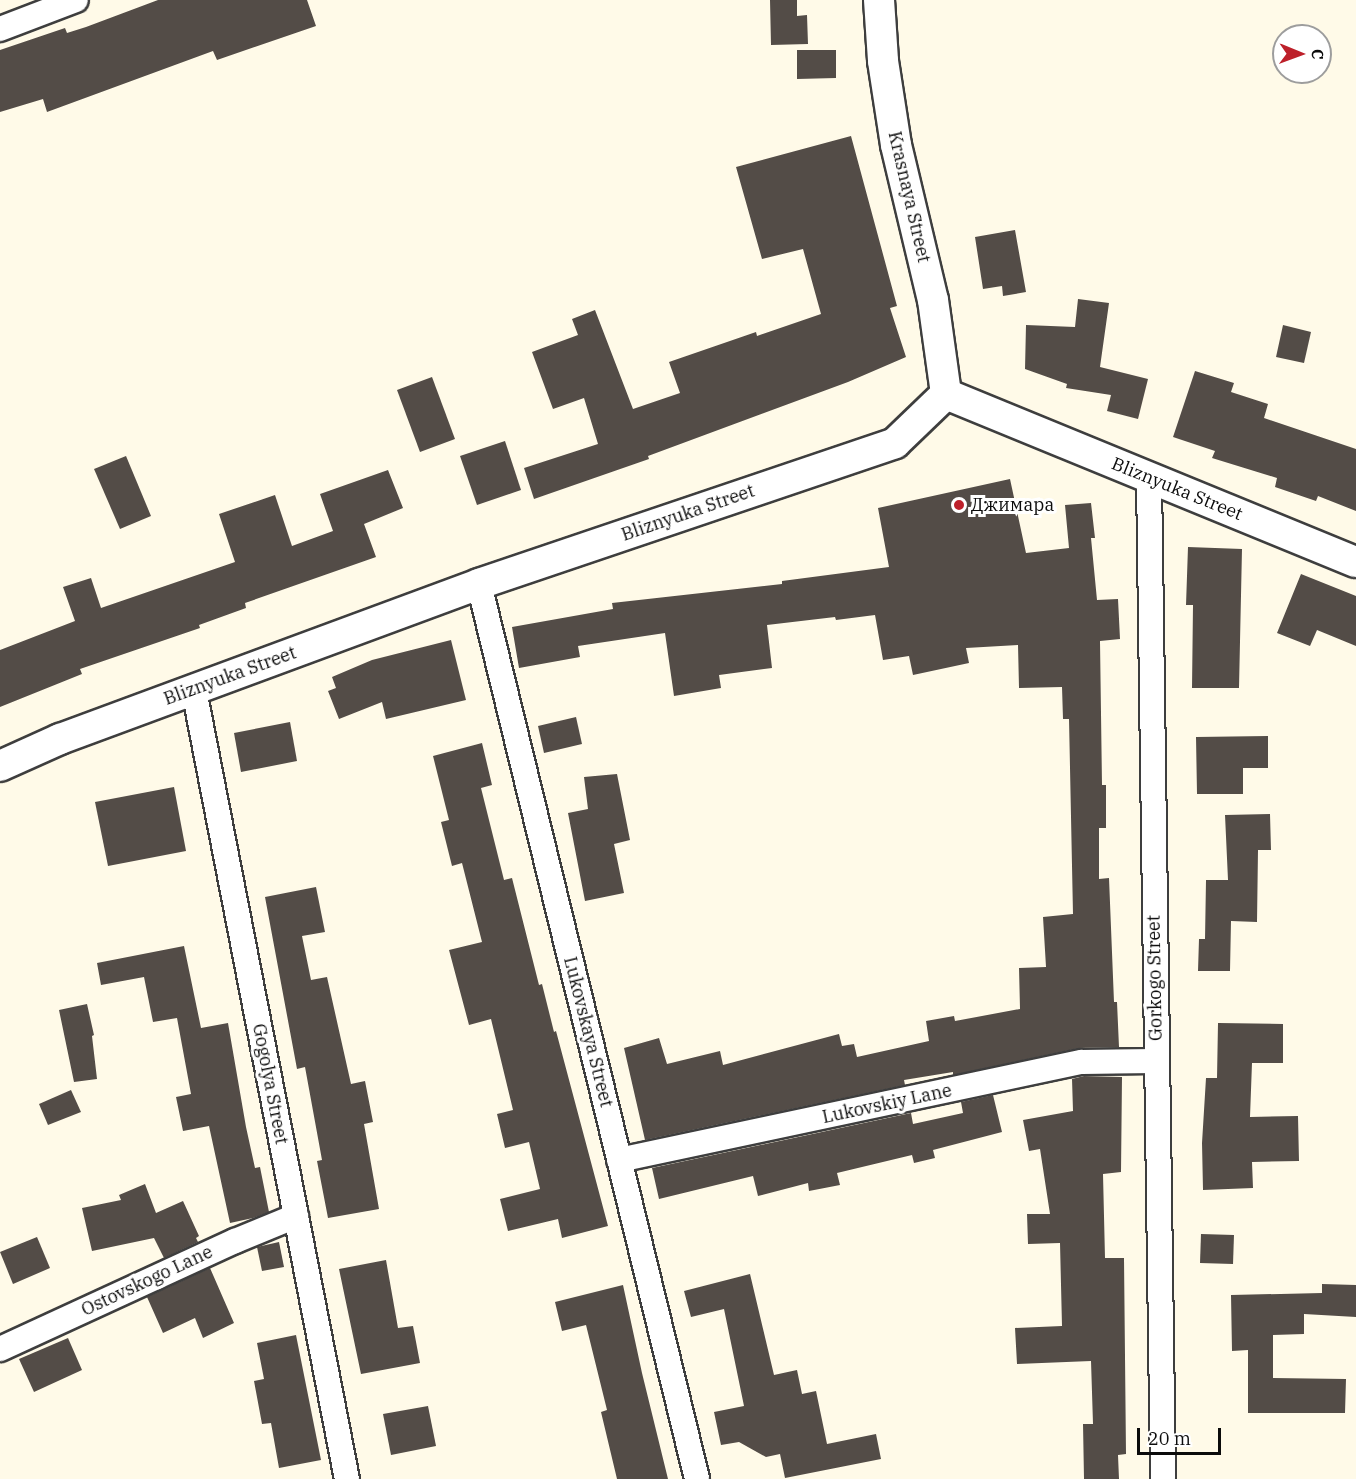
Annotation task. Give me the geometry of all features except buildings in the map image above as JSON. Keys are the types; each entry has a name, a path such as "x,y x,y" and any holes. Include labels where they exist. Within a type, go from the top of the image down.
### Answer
{"street":[{"name":"Krasnaya Street","path":"879,0 883,61 896,145 933,300 946,394"},
{"path":"0,29 62,3"},
{"name":"Bliznyuka Street","path":"0,766 60,739 479,584 895,443 946,394 1356,562"},
{"name":"Gorkogo Street","path":"1149,477 1163,1479"},
{"name":"Lukovskaya Street","path":"479,584 697,1479"},
{"name":"Gogolya Street","path":"195,690 346,1479"},
{"name":"Lukovskiy Lane","path":"619,1160 1082,1062 1156,1061"},
{"name":"Ostovskogo Lane","path":"0,1349 235,1241 296,1216"}],"place":[{"name":"Джимара","path":"959,505"}]}
